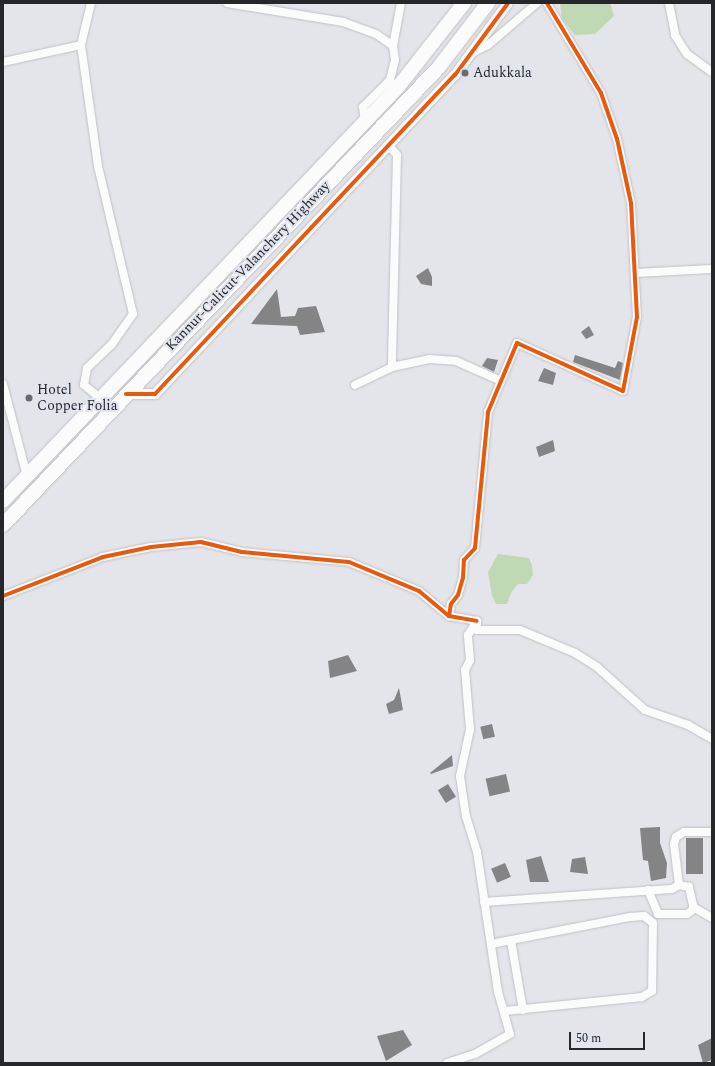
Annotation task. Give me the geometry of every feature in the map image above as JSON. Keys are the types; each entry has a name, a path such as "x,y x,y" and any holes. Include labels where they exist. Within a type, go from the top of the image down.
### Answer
{"highway":[{"name":"Kannur-Calicut-Valanchery Highway","path":"3,501 99,397 398,87 464,3"},
{"name":"Kannur-Calicut-Valanchery Highway","path":"3,525 126,394 439,67 488,3"}],"street":[{"path":"91,3 81,45 98,166 133,314 111,345 87,368 84,385 99,397"},
{"path":"226,3 343,22 376,34 393,46"},
{"path":"364,121 363,108 390,80 395,60 393,46 401,3"},
{"path":"126,394 155,394 389,146 471,53 508,3"},
{"path":"471,53 488,45 537,3"},
{"path":"449,616 451,604 461,584 464,560 475,548 488,412 517,343 623,392 637,318 631,203 618,139 601,93 547,3"},
{"path":"669,3 675,35 687,54 712,72"},
{"path":"3,62 81,45"},
{"path":"389,146 397,155 392,367"},
{"path":"635,274 712,269"},
{"path":"355,385 392,367 429,359 456,361 501,381"},
{"path":"3,384 27,476"},
{"path":"3,596 52,574 111,555 201,542 242,552 330,559 366,567 434,600 449,616 477,621"},
{"path":"477,621 477,630 520,630 575,653 597,667 645,710 688,724 712,739"},
{"path":"447,1063 505,1039 510,1034 491,944 460,776 470,729 465,670 470,660 468,635 477,621"},
{"path":"679,885 674,844 676,837 684,832 712,832"},
{"path":"484,902 648,890 679,885 689,887 693,907 712,918"},
{"path":"648,890 658,914 687,914 693,907"},
{"path":"491,944 630,917 644,916 653,923 652,991 642,997 505,1012"},
{"path":"511,941 523,1010"}],"green space":[{"path":"560,3 610,3 614,16 595,34 575,35 562,19"},
{"path":"498,554 529,558 532,565 533,575 527,584 518,584 512,591 507,604 496,604 492,596 488,572"}],"building":[{"path":"428,268 432,277 432,286 421,284 416,276"},
{"path":"277,289 281,317 295,316 298,308 316,306 325,332 300,335 297,326 251,324"},
{"path":"589,326 594,335 586,339 581,332"},
{"path":"575,355 615,368 618,361 623,363 620,380 573,362"},
{"path":"487,358 498,360 494,372 482,366"},
{"path":"544,368 556,373 553,385 538,381"},
{"path":"553,440 555,451 539,457 536,447"},
{"path":"348,655 357,671 330,678 328,661"},
{"path":"399,688 403,710 389,714 386,704 394,700"},
{"path":"492,724 495,737 483,739 480,727"},
{"path":"452,755 453,766 431,774 430,773"},
{"path":"506,774 510,792 490,796 486,779"},
{"path":"448,784 456,797 446,803 438,790"},
{"path":"660,827 660,843 667,863 666,878 651,881 648,861 643,860 640,828"},
{"path":"686,838 703,838 703,874 686,874"},
{"path":"541,856 549,882 530,882 526,860"},
{"path":"585,857 588,874 570,872 572,859"},
{"path":"505,863 511,877 497,883 491,869"},
{"path":"403,1030 412,1045 386,1061 377,1036"},
{"path":"712,1038 712,1060 703,1063 698,1045"}],"cycle path":[{"path":"126,394 155,394 455,75 508,3"},
{"path":"449,616 451,604 458,595 463,578 464,560 475,548 488,412 517,343 623,391 637,317 631,203 617,139 601,93 547,3"},
{"path":"3,596 103,557 151,547 201,542 242,552 349,562 419,591 449,616 477,621"}],"place":[{"name":"Adukkala","path":"465,73"},
{"name":"Hotel Copper Folia","path":"29,398"}]}
